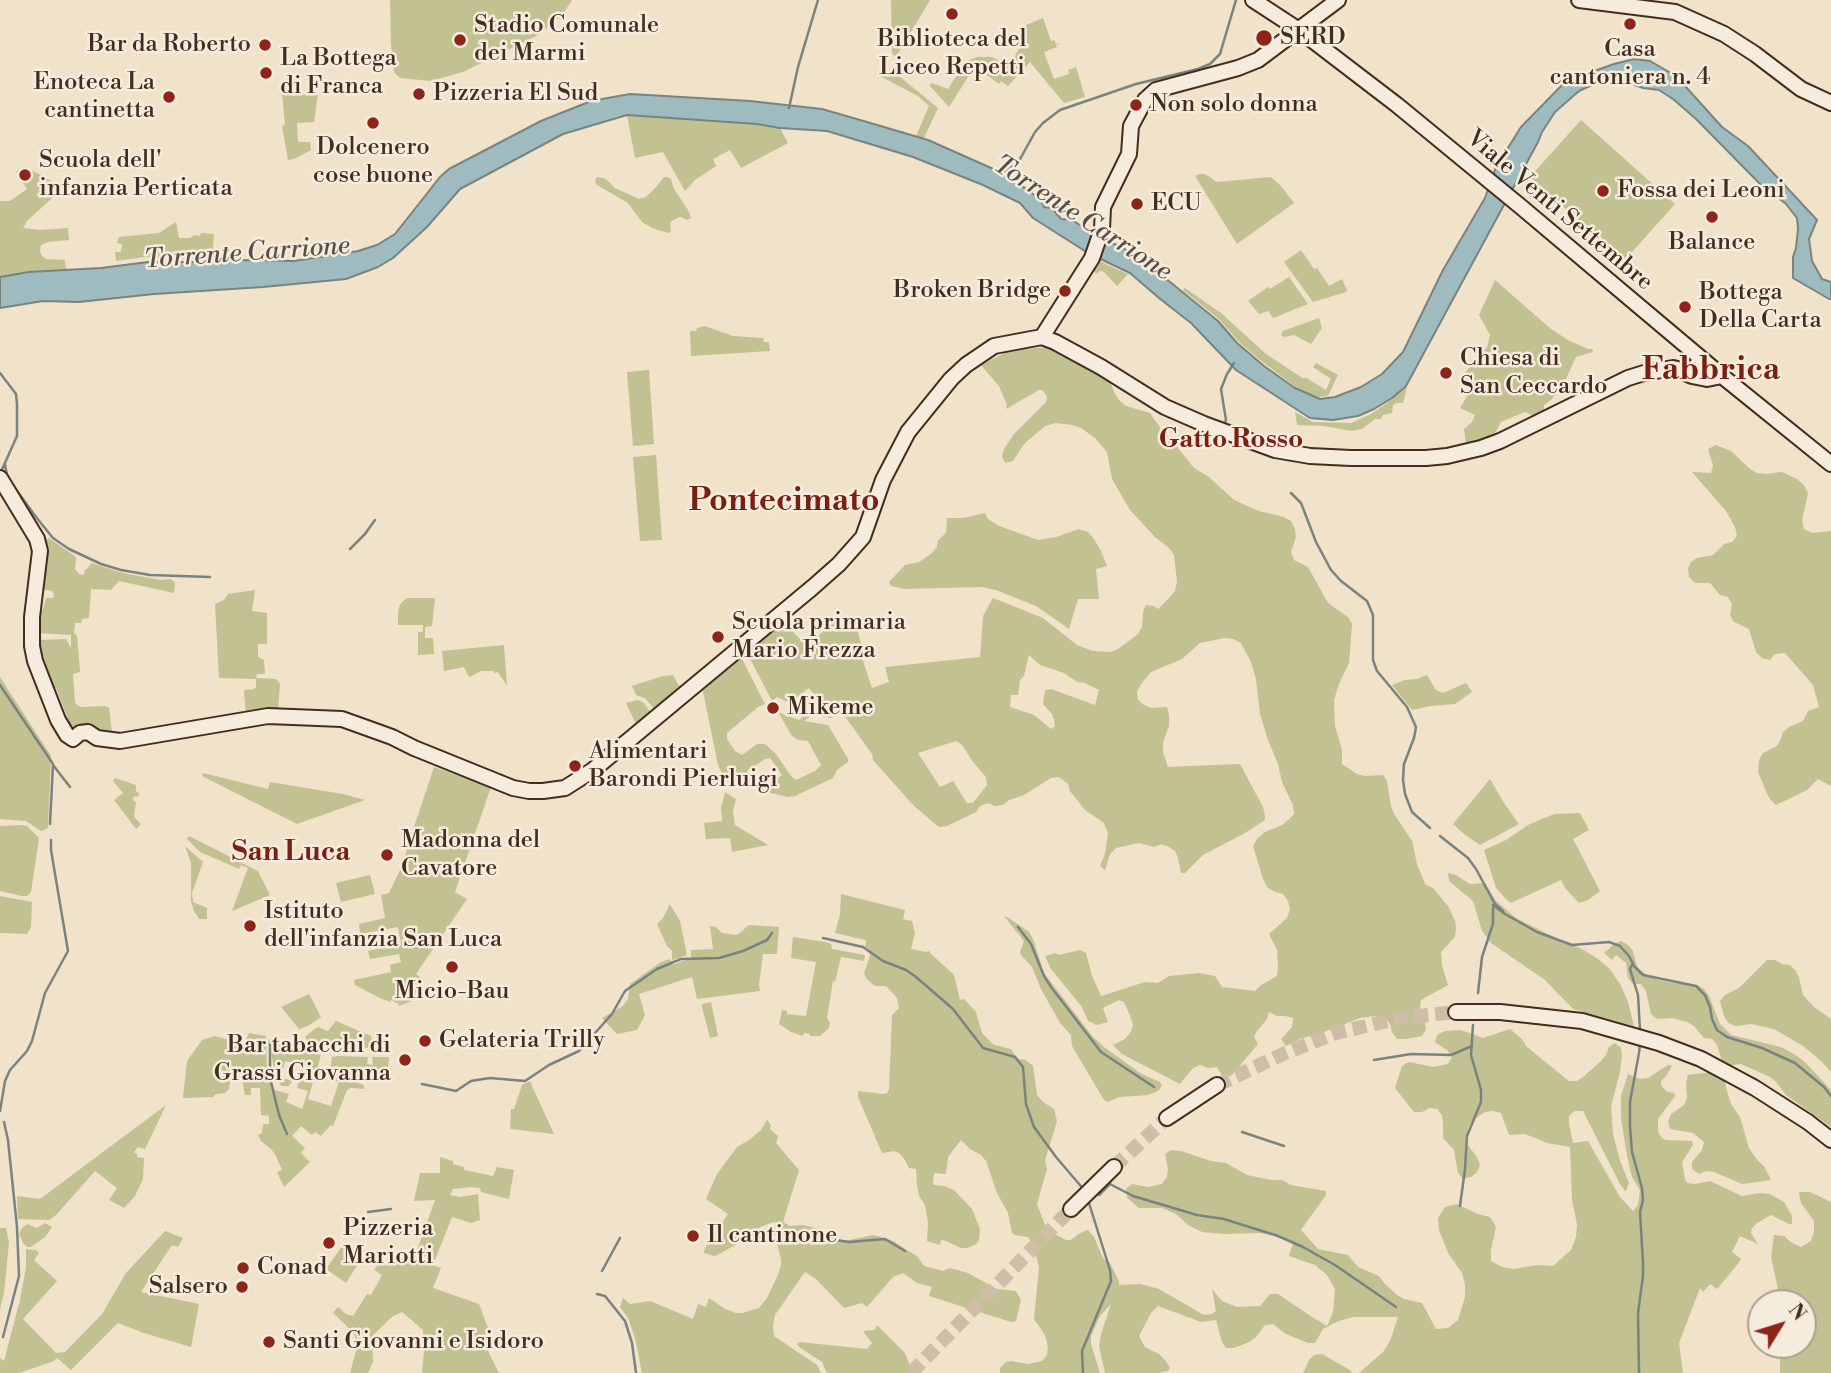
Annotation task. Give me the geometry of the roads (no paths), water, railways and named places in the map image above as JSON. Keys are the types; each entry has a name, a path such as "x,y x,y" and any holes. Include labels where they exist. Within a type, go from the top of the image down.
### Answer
{"main road":[{"name":"Viale Venti Settembre","path":"1253,0 1299,30 1397,105 1697,356 1831,464"},
{"path":"1042,337 1092,258 1101,235 1102,207 1129,154 1131,125 1145,100 1156,90 1258,60 1338,0"},
{"path":"1579,0 1675,12 1724,34 1801,89 1831,103"},
{"path":"2,482 37,539 40,551 32,617 32,646 35,661 58,720 73,738 88,732 97,738 120,741 268,716 342,719 516,789 529,792 558,790 576,781 620,748 813,587 850,552 863,537 883,480 908,432 958,372 994,346 1042,337 1101,367 1174,412 1275,450 1338,457 1426,458 1481,448 1506,439 1628,378 1673,368 1686,371 1693,369 1697,356"},
{"path":"1673,368 1707,379 1722,376"},
{"path":"1456,1012 1500,1012 1582,1021 1658,1043 1702,1059 1755,1088 1831,1140"},
{"path":"1167,1118 1217,1085"},
{"path":"1071,1209 1114,1167"}],"water":[{"path":"1634,59 1650,61 1676,76 1722,127 1748,146 1817,220 1809,239 1812,261 1822,279 1831,282 1831,299 1793,278 1797,218 1786,204 1764,188 1673,99 1659,90 1643,88 1614,78 1605,79 1579,91 1555,112 1542,132 1406,386 1374,409 1358,416 1333,420 1310,418 1236,370 1191,323 1130,273 1088,253 1033,218 1020,203 913,157 827,131 757,124 627,115 563,134 460,189 427,227 393,258 346,279 79,302 43,301 0,308 0,277 29,272 148,262 294,261 358,251 377,245 395,234 449,169 541,121 591,101 630,94 750,101 822,109 928,140 1007,175 1040,199 1044,207 1052,208 1061,219 1072,220 1123,248 1159,273 1218,321 1237,343 1264,366 1295,388 1320,399 1335,397 1361,387 1382,374 1403,352 1443,270 1485,198 1496,167 1521,127 1566,81"}],"waterway":[{"path":"789,108 818,0"},
{"name":"Torrente Carrione","path":"999,173 1019,161 1035,132 1060,110 1136,84 1210,64 1220,54 1236,0"},
{"path":"1224,426 1226,420 1221,389 1234,363"},
{"path":"0,373 16,394 17,404 17,436 0,474"},
{"path":"5,465 12,484 36,517 53,538 69,549 121,570 150,575 210,577"},
{"path":"1291,493 1301,503 1316,542 1331,570 1367,601 1373,615 1373,660 1377,671 1407,707 1416,727 1404,764 1405,794 1412,812 1430,828"},
{"path":"350,549 375,520"},
{"path":"0,685 53,764 50,824"},
{"path":"53,765 70,787"},
{"path":"1440,836 1468,858 1495,904 1503,911"},
{"path":"0,1111 5,1081 32,1041 45,993 68,951 51,840"},
{"path":"1493,905 1537,932 1572,945 1609,942 1620,946 1643,975 1696,986 1705,995 1717,1030 1727,1037 1762,1048 1795,1063 1831,1096"},
{"path":"1478,993 1482,957 1493,924 1493,908"},
{"path":"1018,927 1031,944 1051,987 1101,1052 1154,1087"},
{"path":"422,1084 456,1091 471,1081 490,1078 525,1081 549,1065 579,1051 612,1014 625,991 657,969 681,959 719,958 743,951 767,940 772,933"},
{"path":"823,938 863,947 883,961 906,970 953,1009 983,1048 1015,1057 1023,1067 1026,1104 1034,1127 1085,1191"},
{"path":"1633,963 1630,969 1638,995 1640,1030"},
{"path":"1460,1206 1467,1136 1481,1102 1481,1090 1471,1055 1473,1025"},
{"path":"270,1041 270,1078 279,1115 287,1134"},
{"path":"1639,1373 1638,1313 1643,1276 1640,1212 1643,1200 1632,1152 1630,1102 1640,1044"},
{"path":"1374,1060 1411,1054 1451,1055 1472,1046"},
{"path":"3,1337 19,1276 17,1227 4,1122"},
{"path":"1242,1132 1284,1146"},
{"path":"1099,1195 1110,1184 1133,1196 1278,1236 1335,1265 1396,1307"},
{"path":"1083,1373 1082,1351 1111,1281 1088,1200"},
{"path":"368,1212 391,1209"},
{"path":"777,1231 849,1242 885,1239 905,1251"},
{"path":"824,1235 834,1238"},
{"path":"602,1271 620,1238"},
{"path":"597,1294 605,1296 625,1321 632,1343 636,1373"}],"tunnel":[{"path":"1217,1085 1336,1033 1401,1018 1456,1012"},
{"path":"1114,1167 1167,1118"},
{"path":"911,1373 1071,1209"}],"place":[{"name":"Biblioteca del Liceo Repetti","path":"952,14"},
{"name":"Casa cantoniera n. 4","path":"1630,24"},
{"name":"SERD","path":"1264,38"},
{"name":"Stadio Comunale dei Marmi","path":"460,40"},
{"name":"Bar da Roberto","path":"265,45"},
{"name":"La Bottega di Franca","path":"266,73"},
{"name":"Pizzeria El Sud","path":"419,94"},
{"name":"Enoteca La cantinetta","path":"169,97"},
{"name":"Non solo donna","path":"1136,105"},
{"name":"Dolcenero cose buone","path":"373,123"},
{"name":"Scuola dell' infanzia Perticata","path":"25,175"},
{"name":"Fossa dei Leoni","path":"1603,191"},
{"name":"ECU","path":"1137,204"},
{"name":"Balance","path":"1712,217"},
{"name":"Broken Bridge","path":"1065,291"},
{"name":"Bottega Della Carta","path":"1685,307"},
{"name":"Chiesa di San Ceccardo","path":"1446,373"},
{"name":"Scuola primaria Mario Frezza","path":"718,637"},
{"name":"Mikeme","path":"773,708"},
{"name":"Alimentari Barondi Pierluigi","path":"575,766"},
{"name":"Madonna del Cavatore","path":"387,855"},
{"name":"Istituto dell'infanzia San Luca","path":"250,926"},
{"name":"Micio-Bau","path":"452,967"},
{"name":"Gelateria Trilly","path":"425,1041"},
{"name":"Bar tabacchi di Grassi Giovanna","path":"405,1060"},
{"name":"Il cantinone","path":"693,1236"},
{"name":"Pizzeria Mariotti","path":"329,1243"},
{"name":"Conad","path":"243,1268"},
{"name":"Salsero","path":"242,1287"},
{"name":"Santi Giovanni e Isidoro","path":"269,1342"}],"district":[{"name":"Fabbrica","path":"1711,371"},
{"name":"Gatto Rosso","path":"1231,441"},
{"name":"Pontecimato","path":"784,502"},
{"name":"San Luca","path":"291,853"}]}
